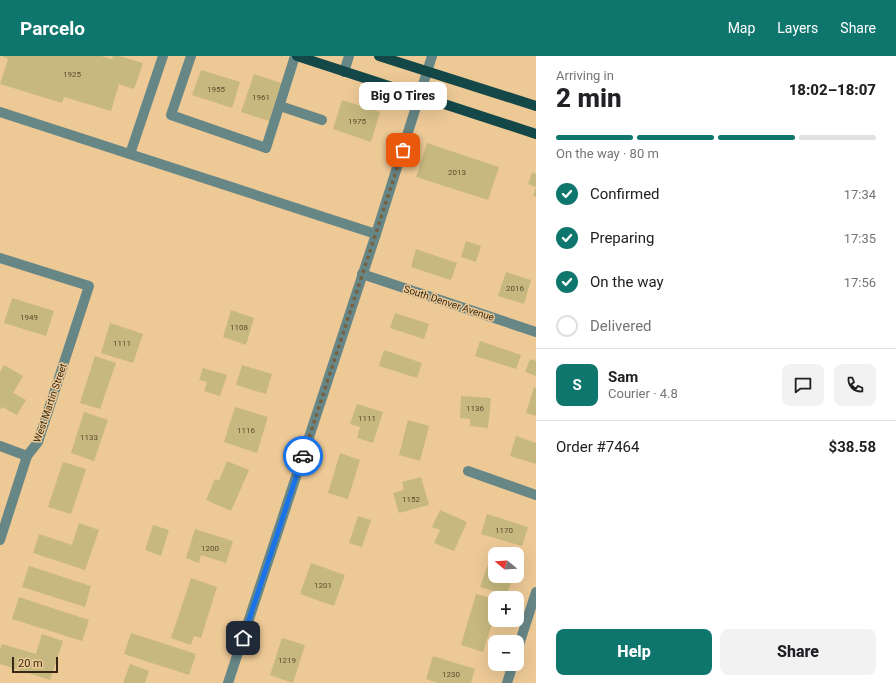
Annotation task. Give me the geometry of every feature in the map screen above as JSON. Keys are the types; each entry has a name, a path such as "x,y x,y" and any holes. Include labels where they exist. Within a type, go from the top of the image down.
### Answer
{"main road":[{"path":"296,56 536,134"},
{"path":"379,56 536,106"}],"street":[{"path":"130,154 163,56"},
{"path":"191,56 171,115 266,148 296,56"},
{"path":"344,72 349,56"},
{"path":"228,683 376,234 432,56"},
{"path":"280,106 322,120"},
{"path":"0,112 376,234"},
{"name":"West Martin Street","path":"0,258 89,286 38,442 27,456 0,540"},
{"name":"South Denver Avenue","path":"362,274 536,332"},
{"path":"0,446 27,456"},
{"path":"468,471 536,495"},
{"path":"522,635 536,592"},
{"path":"507,683 511,671"}],"building":[{"path":"2,56 101,56 112,59 113,56 119,56 143,63 134,89 119,84 111,111 64,97 62,103 0,84 8,59"},
{"path":"201,70 240,82 232,108 192,95"},
{"path":"254,74 281,83 269,121 241,112"},
{"path":"342,100 380,112 371,142 333,129"},
{"path":"427,143 499,167 488,200 416,177"},
{"path":"532,172 536,174 536,187 528,184"},
{"path":"536,187 536,197 533,196"},
{"path":"466,241 481,246 476,262 461,257"},
{"path":"416,249 457,263 451,280 411,267"},
{"path":"506,272 531,280 524,304 498,296"},
{"path":"12,298 54,311 46,336 4,323"},
{"path":"231,310 254,318 246,345 223,337"},
{"path":"395,313 429,324 424,339 390,328"},
{"path":"110,323 143,334 133,363 101,353"},
{"path":"480,341 521,355 516,369 475,356"},
{"path":"384,350 422,363 417,378 379,366"},
{"path":"95,356 116,363 100,409 80,403"},
{"path":"530,359 536,361 536,376 525,372"},
{"path":"4,365 23,376 13,393 26,400 17,415 2,407 0,410 0,372"},
{"path":"242,365 272,374 266,394 236,385"},
{"path":"203,368 227,375 220,396 204,391 207,382 199,380"},
{"path":"534,387 536,388 536,416 526,413"},
{"path":"461,396 491,398 488,428 470,426 470,419 460,418"},
{"path":"357,404 383,412 373,443 357,438 360,427 350,424"},
{"path":"235,407 268,417 257,453 224,442"},
{"path":"84,412 108,420 94,461 71,453"},
{"path":"408,420 429,426 420,461 399,455"},
{"path":"516,436 536,443 536,464 510,456"},
{"path":"340,453 360,460 348,499 328,493"},
{"path":"227,461 249,470 231,511 206,500 215,479 219,481"},
{"path":"63,462 86,469 71,514 48,507"},
{"path":"421,477 429,505 399,513 393,493 404,490 402,482"},
{"path":"440,510 467,522 454,551 434,543 440,530 432,527"},
{"path":"487,514 528,527 522,546 481,534"},
{"path":"358,516 371,520 362,547 349,543"},
{"path":"79,523 99,530 85,570 33,553 39,534 72,545"},
{"path":"153,525 169,530 161,556 145,550"},
{"path":"195,529 233,541 226,563 201,555 199,563 186,558"},
{"path":"311,563 345,575 334,606 300,594"},
{"path":"488,565 488,583 511,583 508,591 494,591 480,587"},
{"path":"29,566 91,586 85,607 22,587"},
{"path":"191,578 217,587 201,638 194,636 191,645 171,638"},
{"path":"476,594 488,597 488,627 491,627 483,652 461,645"},
{"path":"19,597 89,620 82,641 12,619"},
{"path":"131,633 196,654 189,675 124,654"},
{"path":"42,634 63,641 50,680 0,664 0,649 2,644 36,654"},
{"path":"282,638 305,645 293,683 270,675"},
{"path":"433,656 475,669 471,683 438,683 426,679"},
{"path":"130,664 149,671 145,683 123,683"}],"way so far":[{"path":"303,456 403,150"}],"place":[{"name":"Big O Tires","path":"403,150"}],"route":[{"path":"243,638 303,456"}]}
